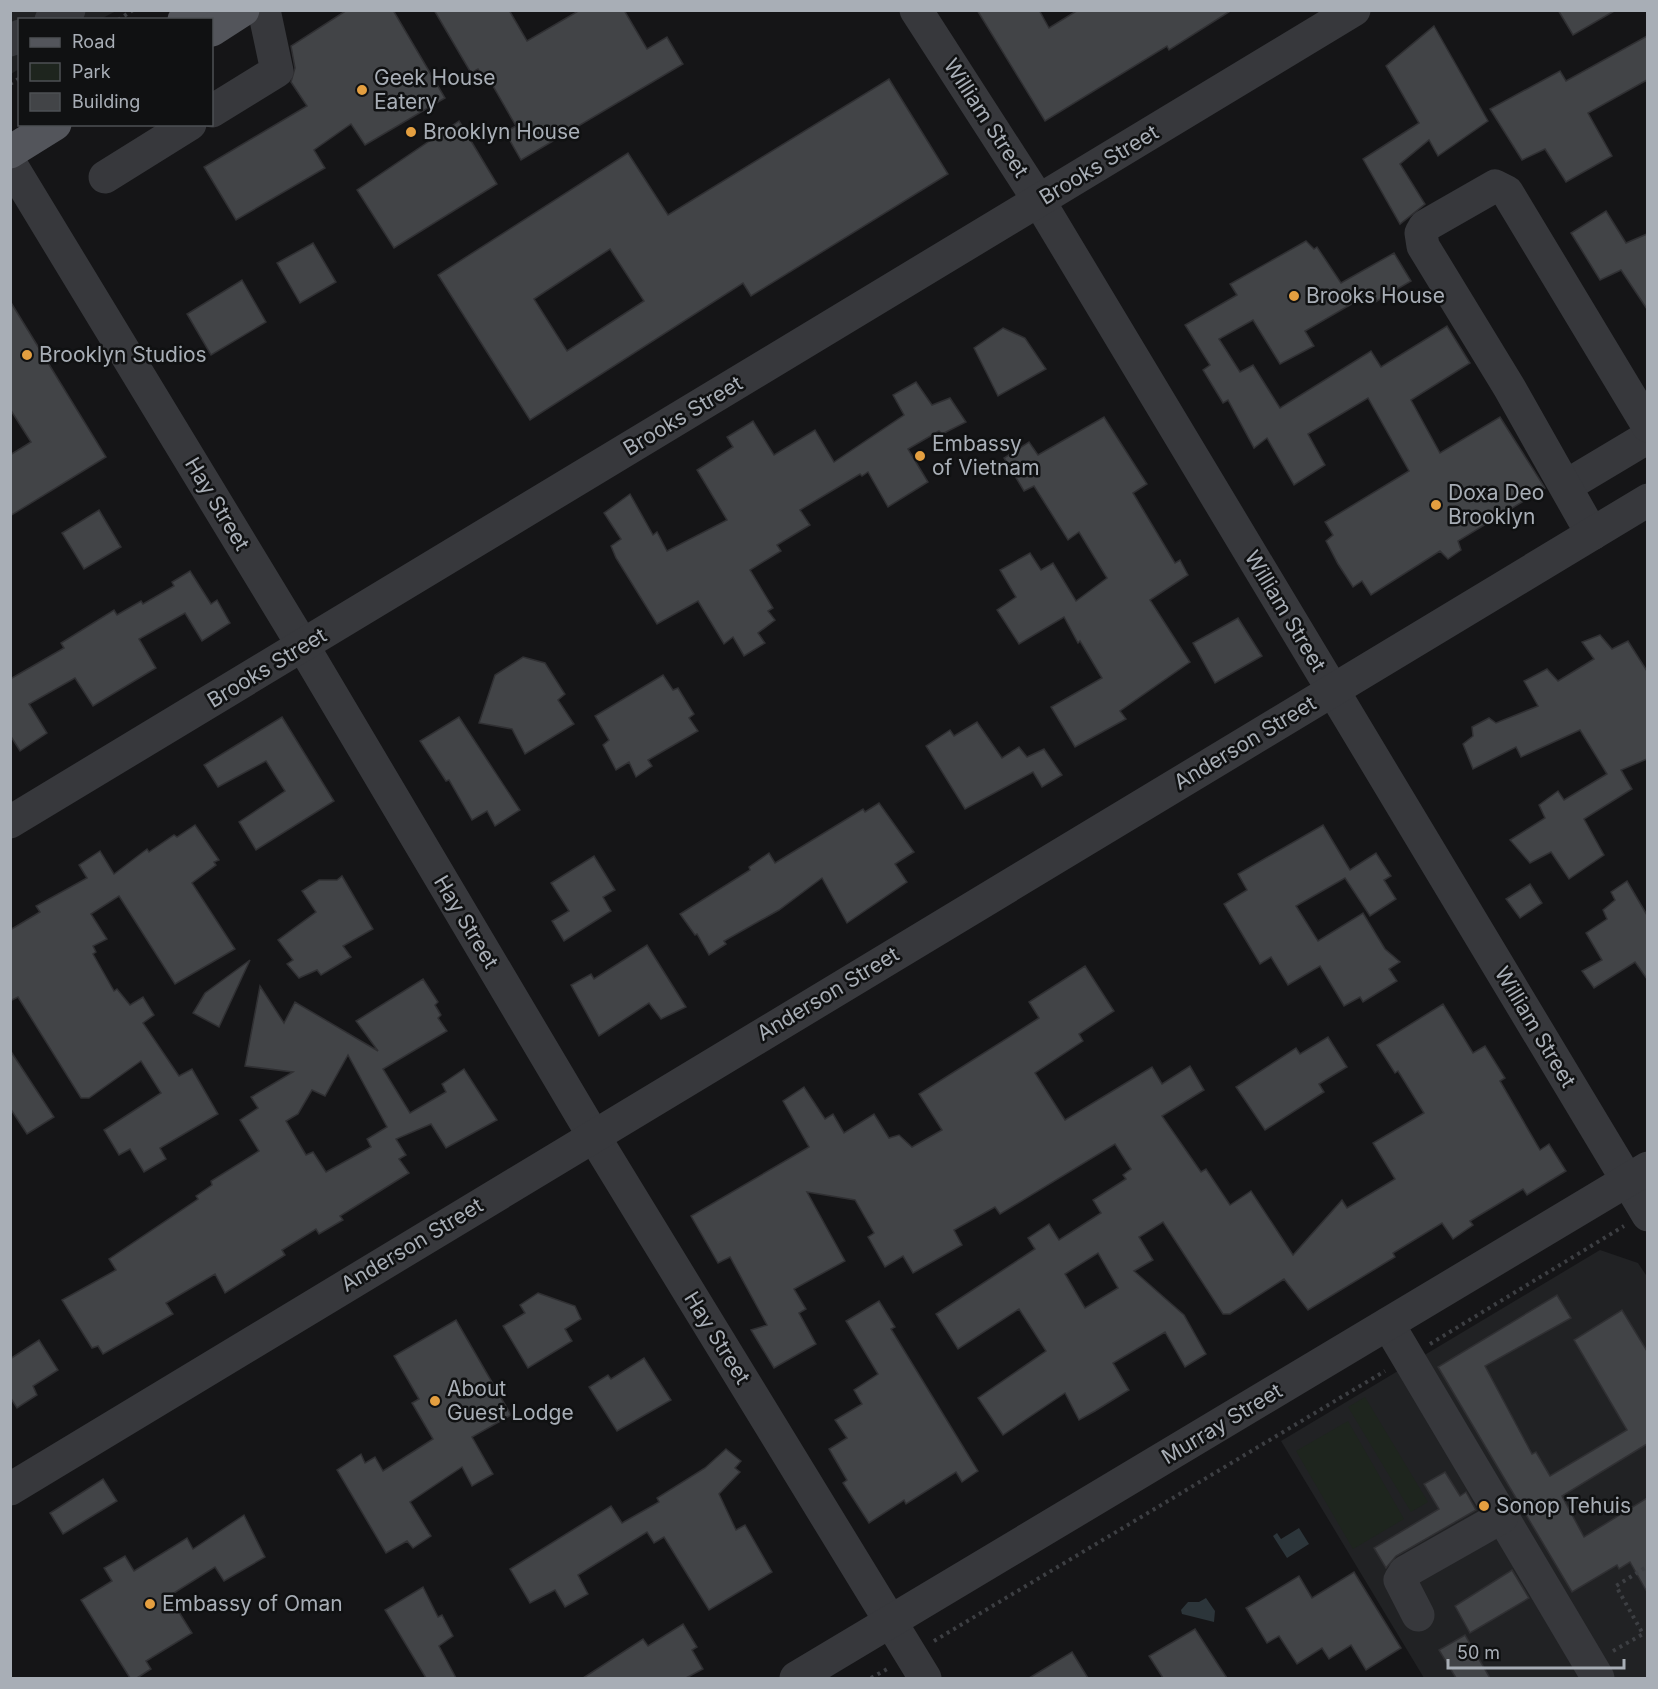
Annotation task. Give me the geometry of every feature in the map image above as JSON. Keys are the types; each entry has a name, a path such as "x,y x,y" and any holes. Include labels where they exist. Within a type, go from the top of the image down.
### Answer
{"main road":[{"path":"213,29 243,10"},
{"path":"10,152 52,126"}],"street":[{"path":"55,18 69,10"},
{"path":"213,110 277,71 264,10"},
{"name":"William Street","path":"916,10 1039,201 1333,691 1637,1174 1647,1214"},
{"name":"Brooks Street","path":"10,822 1354,10"},
{"path":"105,177 188,126"},
{"name":"Hay Street","path":"10,163 303,646 592,1135 918,1667"},
{"path":"1592,534 1566,486 1422,246 1421,233 1425,226 1495,186 1507,192 1647,426"},
{"path":"1566,486 1647,437"},
{"name":"Anderson Street","path":"10,1489 592,1135 1647,500"},
{"name":"Murray Street","path":"796,1678 892,1623 1637,1174"},
{"path":"1389,1324 1594,1672"},
{"path":"1418,1615 1400,1580 1405,1572 1502,1517"}],"path":[{"path":"918,1667 1408,1357 1647,1214"},
{"path":"1594,1672 1642,1634 1616,1586 1647,1566"}],"shaded area":[{"path":"11,11 116,11 103,18 18,18 18,70 11,74"},
{"name":"Sonop Tehuis","path":"1600,1250 1638,1263 1648,1278 1647,1678 1424,1678 1281,1441"},
{"path":"1299,1528 1309,1544 1287,1558 1273,1536 1277,1533 1281,1539"},
{"path":"1206,1598 1215,1611 1214,1622 1182,1614 1181,1610 1188,1602 1199,1602"}],"green space":[{"path":"1365,1397 1428,1502 1411,1512 1348,1407"},
{"path":"1348,1421 1404,1519 1353,1549 1296,1451"}],"building":[{"path":"347,10 393,10 445,98 365,145 351,124 314,150 325,168 236,220 204,167 307,106 291,82 295,68 291,46"},
{"path":"434,10 509,10 527,41 580,10 624,10 647,49 667,37 683,64 521,160 505,132 516,126 486,74 482,76 478,69 471,73"},
{"path":"977,10 1039,10 1049,28 1078,10 1232,10 1169,50 1167,46 1045,121"},
{"path":"1558,10 1616,10 1573,35"},
{"path":"1434,26 1488,121 1438,156 1429,140 1400,164 1425,204 1400,224 1363,159 1419,123 1386,66"},
{"path":"1647,36 1647,80 1588,113 1612,156 1566,182 1545,149 1522,160 1490,109 1560,71 1566,81"},
{"path":"889,79 948,174 751,296 743,283 530,420 438,275 628,153 668,215","holes":["610,249 644,301 567,351 534,299"]},
{"path":"459,121 497,184 394,248 357,190"},
{"path":"1606,211 1626,243 1647,234 1647,309 1621,270 1600,280 1571,233"},
{"path":"1306,241 1314,249 1317,247 1341,283 1394,253 1411,281 1372,304 1367,295 1305,331 1314,346 1280,364 1253,320 1219,339 1240,372 1253,365 1280,408 1371,351 1381,367 1447,326 1470,363 1411,400 1440,453 1500,417 1545,488 1458,541 1461,550 1448,559 1440,551 1371,595 1362,581 1353,587 1338,564 1326,541 1333,535 1325,522 1409,471 1368,398 1308,434 1325,465 1294,485 1267,438 1254,448 1228,400 1223,403 1203,370 1210,365 1185,325 1237,295 1230,284"},
{"path":"313,243 336,282 300,303 277,263"},
{"path":"242,280 266,322 211,355 187,314"},
{"name":"Brooklyn Studios","path":"10,301 106,457 10,516 10,455 31,442 10,409"},
{"path":"1003,328 1025,338 1046,369 998,396 974,348"},
{"path":"916,382 932,405 950,398 966,422 942,434 939,431 908,449 928,482 888,507 868,472 862,476 860,474 800,510 810,525 777,545 781,551 750,570 773,608 768,611 775,620 758,633 765,643 744,656 733,637 724,644 698,601 657,624 616,558 611,546 621,539 604,513 630,494 653,535 657,532 667,551 727,520 697,470 733,447 727,437 753,421 774,455 815,430 834,462 904,415 893,395"},
{"path":"1104,417 1147,484 1133,493 1175,563 1180,560 1188,575 1150,600 1190,662 1120,711 1126,719 1075,747 1051,707 1102,678 1080,641 1078,643 1064,617 1019,644 997,610 1016,597 1000,570 1030,553 1041,570 1053,563 1076,601 1107,578 1079,532 1068,540 1034,486 1024,491 1004,458 1029,442 1038,455"},
{"path":"99,510 121,547 84,569 62,533"},
{"path":"190,571 211,604 217,600 230,623 202,641 185,613 139,639 156,668 93,706 75,678 29,704 47,733 20,751 10,735 10,676 12,678 64,648 61,643 114,610 117,615 141,601 143,604 174,586 172,582"},
{"path":"1238,618 1262,656 1215,683 1193,643"},
{"path":"1600,635 1612,649 1628,641 1647,671 1647,759 1621,770 1632,789 1584,819 1604,855 1569,879 1551,852 1530,863 1510,840 1545,818 1539,805 1558,791 1564,800 1607,774 1580,730 1521,757 1516,747 1473,769 1463,744 1473,736 1472,727 1489,718 1496,723 1538,706 1524,681 1547,669 1558,681 1594,659 1582,642"},
{"path":"523,657 545,663 565,694 558,700 574,724 525,754 512,729 479,723 495,675"},
{"path":"663,675 673,690 678,688 694,714 689,718 698,731 648,760 652,766 636,777 629,762 616,770 603,745 609,740 595,716"},
{"path":"282,717 334,801 256,850 239,822 285,791 266,761 218,787 204,765"},
{"path":"459,717 520,810 495,826 487,811 472,820 449,780 446,781 420,741"},
{"path":"977,722 1002,758 1019,747 1027,757 1044,749 1062,775 1042,787 1033,772 965,809 926,746 950,730 954,736"},
{"path":"879,803 914,852 895,864 907,882 847,923 822,878 779,910 724,941 726,944 709,955 697,934 695,935 680,914 750,870 749,867 769,853 775,863 863,809 865,812"},
{"path":"195,825 219,860 214,862 216,865 192,883 235,949 175,984 119,896 91,914 107,939 93,946 96,952 93,954 114,991 117,989 130,1005 143,997 154,1015 143,1023 179,1076 192,1069 218,1114 160,1148 166,1159 144,1172 130,1149 119,1155 104,1130 161,1093 141,1061 89,1098 81,1098 18,997 10,1001 10,930 40,912 36,906 87,878 79,865 100,851 114,874 147,849 149,852 174,835 177,837"},
{"path":"1323,825 1350,870 1376,853 1391,876 1384,880 1396,899 1370,916 1345,878 1296,906 1318,941 1363,913 1385,949 1400,962 1389,969 1397,981 1363,1002 1360,997 1344,1006 1320,966 1288,985 1271,957 1260,964 1224,904 1247,890 1238,874"},
{"path":"594,856 615,890 603,897 611,911 564,941 552,921 569,911 551,883"},
{"path":"342,876 373,929 343,946 351,957 321,975 317,970 299,978 287,964 293,960 278,940 316,912 302,891 319,880 337,880"},
{"path":"1627,881 1647,915 1647,979 1635,962 1594,988 1582,971 1602,960 1586,933 1607,919 1603,910 1615,900 1611,892"},
{"path":"1530,884 1542,903 1520,918 1506,899"},
{"path":"647,945 686,1007 661,1019 649,1003 599,1036 571,985 591,974 594,979"},
{"path":"250,960 219,1027 193,1013 205,993"},
{"path":"1085,966 1114,1011 1079,1034 1083,1041 1035,1073 1065,1120 1152,1067 1162,1084 1190,1066 1204,1090 1162,1116 1201,1172 1206,1169 1230,1205 1251,1191 1293,1255 1342,1200 1347,1208 1395,1179 1373,1143 1424,1113 1398,1071 1395,1073 1377,1045 1443,1004 1473,1053 1485,1046 1505,1078 1500,1081 1540,1150 1549,1144 1566,1171 1527,1195 1523,1189 1470,1221 1473,1225 1453,1239 1442,1223 1393,1253 1395,1257 1308,1310 1284,1279 1230,1314 1223,1314 1163,1222 1139,1237 1153,1260 1134,1271 1184,1315 1206,1354 1185,1367 1165,1332 1113,1363 1129,1390 1079,1420 1065,1393 1003,1435 978,1398 1046,1351 1019,1309 958,1349 936,1314 1035,1249 1028,1238 1049,1224 1059,1240 1101,1213 1093,1200 1126,1179 1123,1175 1131,1169 1115,1144 1000,1214 995,1207 954,1230 962,1245 913,1273 903,1256 885,1267 868,1237 874,1233 855,1200 807,1192 845,1261 794,1289 806,1309 799,1313 816,1344 774,1368 751,1330 767,1325 730,1257 718,1263 691,1216 809,1147 783,1101 804,1087 825,1119 833,1114 844,1133 874,1114 889,1138 899,1135 912,1147 942,1130 919,1094 1039,1018 1029,1002","holes":["1098,1253 1118,1288 1085,1308 1065,1274"]},
{"path":"423,979 438,1002 435,1005 441,1015 438,1018 447,1031 383,1069 410,1113 446,1092 442,1084 464,1069 497,1120 446,1148 431,1124 396,1139 406,1155 399,1159 409,1173 340,1216 343,1220 319,1234 316,1229 282,1250 285,1255 225,1293 215,1274 166,1303 173,1314 103,1354 98,1346 92,1348 62,1300 116,1270 109,1259 198,1199 196,1196 212,1185 211,1181 259,1151 240,1120 258,1108 251,1097 293,1072 245,1066 260,986 284,1023 295,1002 378,1051 356,1021","holes":["348,1055 387,1127 367,1139 371,1147 326,1172 313,1152 306,1155 286,1121 298,1114 312,1090 325,1096"]},
{"path":"1328,1037 1347,1067 1319,1084 1324,1092 1265,1130 1236,1087 1296,1048 1300,1054"},
{"path":"10,1050 54,1117 27,1134 10,1108"},
{"path":"538,1293 575,1306 581,1319 565,1329 572,1341 528,1368 503,1326 525,1313 520,1305"},
{"path":"1557,1295 1571,1318 1485,1366 1532,1454 1536,1452 1550,1476 1627,1430 1574,1340 1622,1310 1647,1351 1647,1444 1562,1496 1584,1537 1647,1498 1647,1592 1630,1562 1619,1569 1617,1565 1572,1592 1438,1367"},
{"path":"879,1301 895,1327 891,1329 978,1471 962,1482 956,1472 906,1504 904,1500 869,1523 843,1483 847,1480 829,1449 847,1438 835,1420 862,1404 854,1390 878,1374 846,1321"},
{"path":"456,1320 511,1415 472,1437 493,1474 472,1486 462,1467 410,1502 431,1536 413,1548 407,1541 386,1553 337,1470 361,1454 365,1463 375,1457 383,1471 433,1439 412,1403 419,1399 394,1356"},
{"path":"39,1340 58,1370 33,1386 37,1395 17,1408 10,1397 10,1359"},
{"path":"644,1358 671,1400 617,1431 589,1387 608,1375 611,1379"},
{"path":"726,1449 741,1461 735,1468 740,1472 719,1494 736,1530 745,1525 772,1572 709,1610 664,1537 654,1543 647,1532 578,1575 588,1594 565,1607 555,1590 530,1603 510,1569 611,1506 622,1523 659,1502 657,1498 705,1468"},
{"path":"1445,1472 1460,1496 1466,1492 1476,1510 1396,1556 1386,1568 1374,1548 1439,1509 1424,1484"},
{"path":"103,1479 117,1501 63,1534 50,1513"},
{"path":"244,1515 265,1557 224,1581 215,1567 169,1596 192,1633 146,1661 151,1669 137,1678 130,1678 81,1600 112,1581 104,1568 125,1556 134,1571 187,1538 193,1549"},
{"path":"1512,1570 1529,1598 1470,1633 1455,1606"},
{"path":"1354,1572 1401,1648 1366,1670 1351,1645 1329,1659 1322,1648 1297,1664 1279,1636 1267,1643 1246,1608 1299,1576 1312,1598"},
{"path":"423,1587 438,1617 442,1615 453,1636 439,1646 456,1678 426,1678 385,1610"},
{"path":"683,1624 697,1647 692,1650 703,1669 686,1678 583,1678 643,1639 648,1646"},
{"path":"1195,1629 1227,1678 1163,1678 1149,1656"},
{"path":"1465,1635 1490,1678 1456,1678 1439,1650"},
{"path":"1072,1652 1088,1678 1029,1678"}],"place":[{"name":"Geek House Eatery","path":"362,90"},
{"name":"Brooklyn House","path":"411,132"},
{"name":"Brooks House","path":"1294,296"},
{"name":"Brooklyn Studios","path":"27,355"},
{"name":"Embassy of Vietnam","path":"920,456"},
{"name":"Doxa Deo Brooklyn","path":"1436,505"},
{"name":"About Guest Lodge","path":"435,1401"},
{"name":"Sonop Tehuis","path":"1484,1506"},
{"name":"Embassy of Oman","path":"150,1604"}]}
